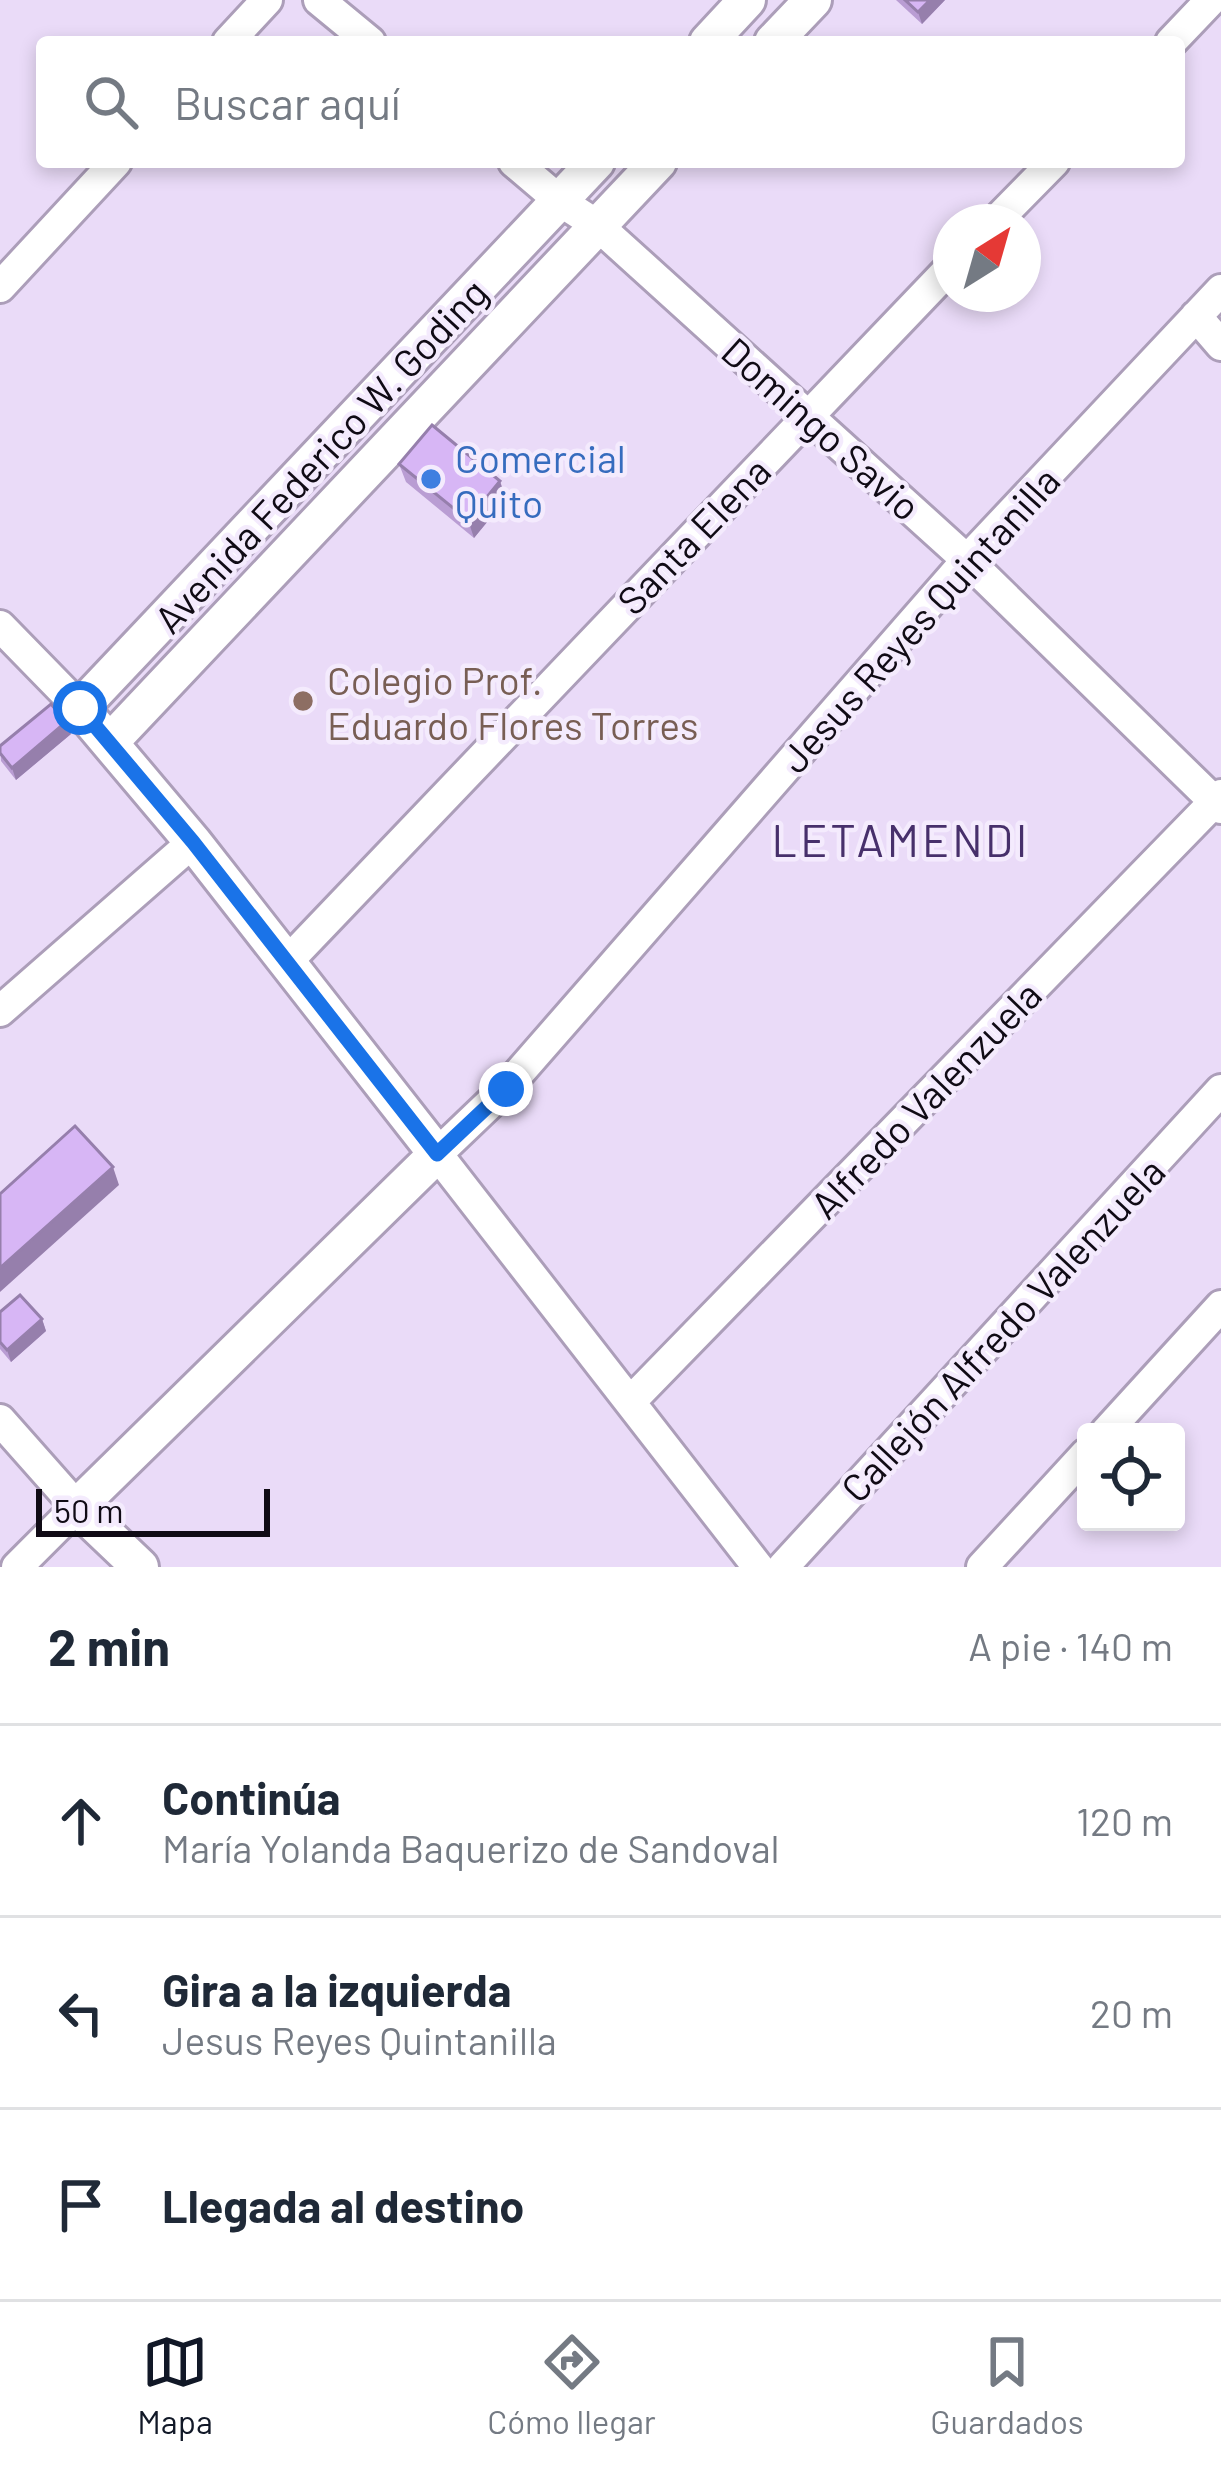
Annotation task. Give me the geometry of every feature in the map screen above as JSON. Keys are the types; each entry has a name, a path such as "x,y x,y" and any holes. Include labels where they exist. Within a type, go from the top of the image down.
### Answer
{"street":[{"path":"234,36 267,0"},
{"path":"319,0 363,36"},
{"path":"714,36 747,0"},
{"path":"779,36 813,0"},
{"path":"1177,36 1211,0"},
{"path":"0,287 110,168"},
{"name":"Domingo Savio","path":"521,168 597,225 808,414 968,560 1219,802"},
{"name":"Avenida Federico W. Goding","path":"80,708 590,168"},
{"path":"111,741 652,168"},
{"path":"1013,204 1048,168"},
{"name":"Santa Elena","path":"287,962 933,286"},
{"name":"Jesus Reyes Quintanilla","path":"17,1567 506,1089 968,560 1221,290"},
{"path":"1196,316 1221,345"},
{"path":"0,626 111,741 193,842 630,1402 741,1560"},
{"name":"Alfredo Valenzuela","path":"630,1402 1219,802"},
{"path":"0,1011 193,842"},
{"name":"Callejón Alfredo Valenzuela","path":"784,1567 1221,1090"},
{"path":"1114,1423 1221,1306"},
{"path":"0,1420 77,1507 140,1567"},
{"path":"982,1567 1077,1464"}],"building":[{"path":"905,0 930,0 918,12"},
{"path":"432,425 500,481 468,520 399,464"},
{"path":"51,704 66,722 12,768 0,746"},
{"path":"75,1126 113,1167 0,1268 0,1194"},
{"path":"20,1295 42,1319 7,1350 0,1342 0,1312"}],"place":[{"name":"Comercial Quito","path":"431,479"},
{"name":"Colegio Prof. Eduardo Flores Torres","path":"303,701"}],"district":[{"name":"LETAMENDI","path":"901,839"}],"route":[{"path":"80,708 193,842 437,1154 506,1089"}]}
